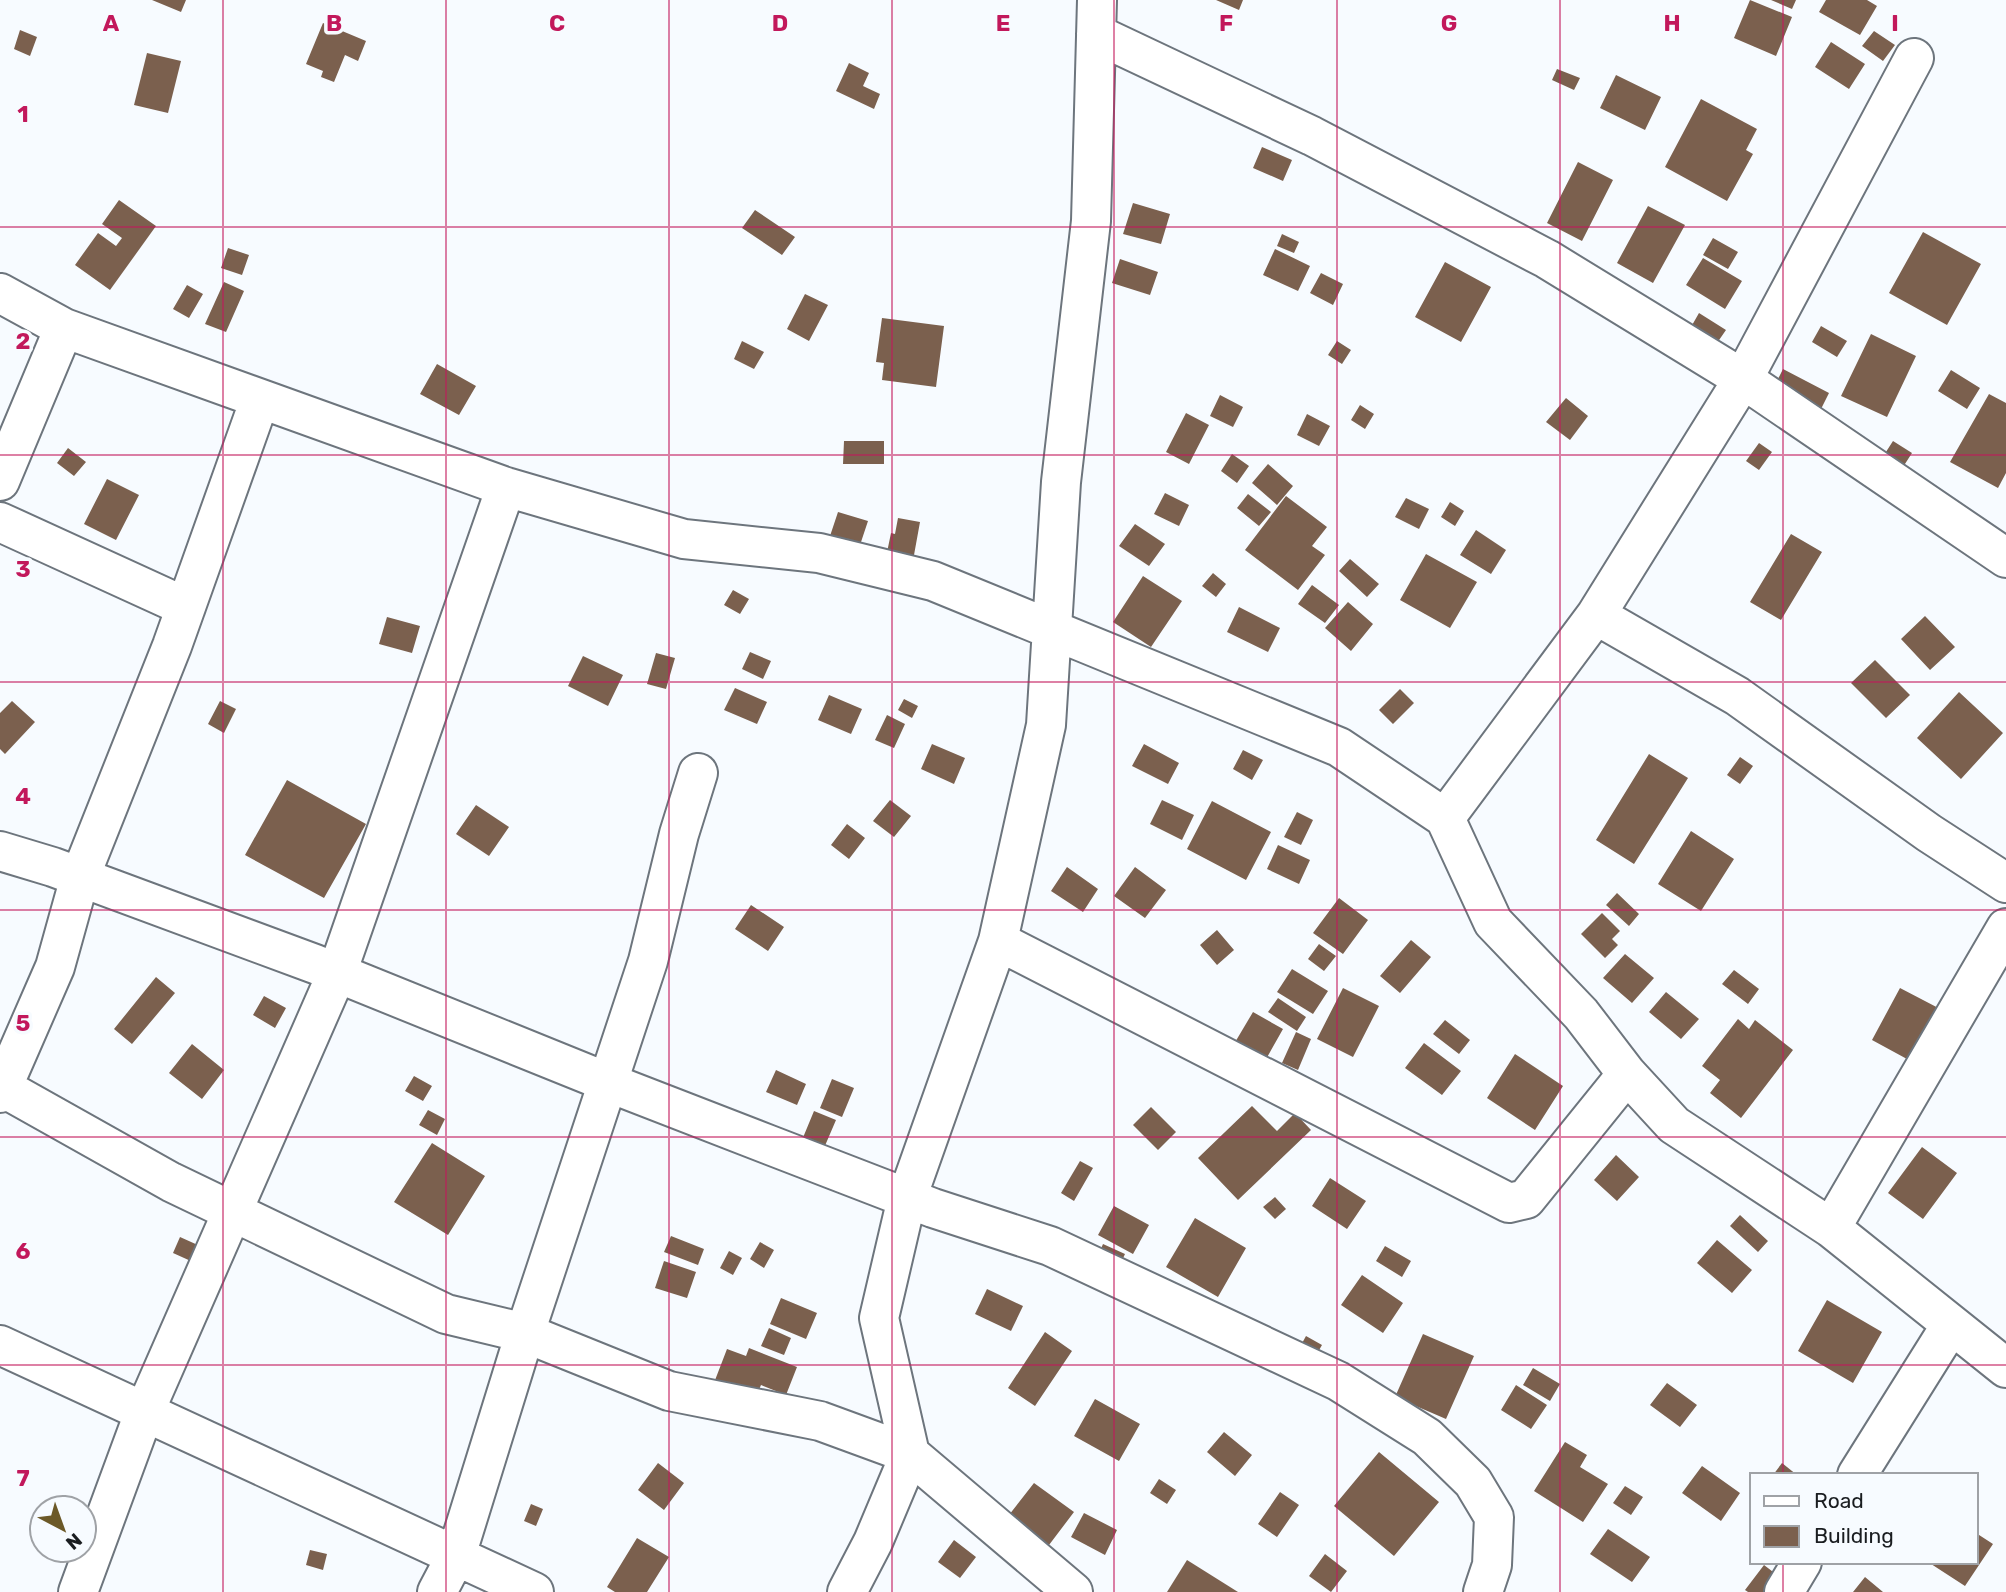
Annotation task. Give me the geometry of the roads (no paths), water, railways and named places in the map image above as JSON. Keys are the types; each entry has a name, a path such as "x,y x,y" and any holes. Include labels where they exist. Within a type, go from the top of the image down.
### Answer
{"street":[{"path":"847,1592 873,1542 910,1454 879,1318 907,1198 998,941 1046,725 1061,482 1091,221 1097,17 1311,136 1547,259 1743,379 2006,558"},
{"path":"1445,818 1596,615 1743,379 1914,58"},
{"path":"0,293 64,328 506,486 684,539 819,553 933,581 1339,747 1445,818 1493,922 1581,1014 1626,1074 1674,1125 1831,1228 2006,1368"},
{"path":"0,481 64,328"},
{"path":"260,399 186,607 80,877 55,967 1,1089 171,1182 446,1314 525,1334 669,1391 820,1421 910,1454 1073,1592"},
{"path":"78,1592 144,1413 337,973 506,486"},
{"path":"0,522 186,607"},
{"path":"1596,615 1737,696 1929,833 2006,883"},
{"path":"437,1592 456,1556 525,1334 648,961 679,834 698,773"},
{"path":"0,851 80,877 337,973 607,1082 907,1198 1051,1246 1338,1381 1427,1437 1473,1482 1494,1517 1492,1565 1483,1592"},
{"path":"1831,1228 2006,928"},
{"path":"998,941 1509,1203 1526,1199 1626,1074"},
{"path":"1858,1473 1951,1325"},
{"path":"0,1345 534,1592"},
{"path":"1784,1592 1801,1564"}]}
